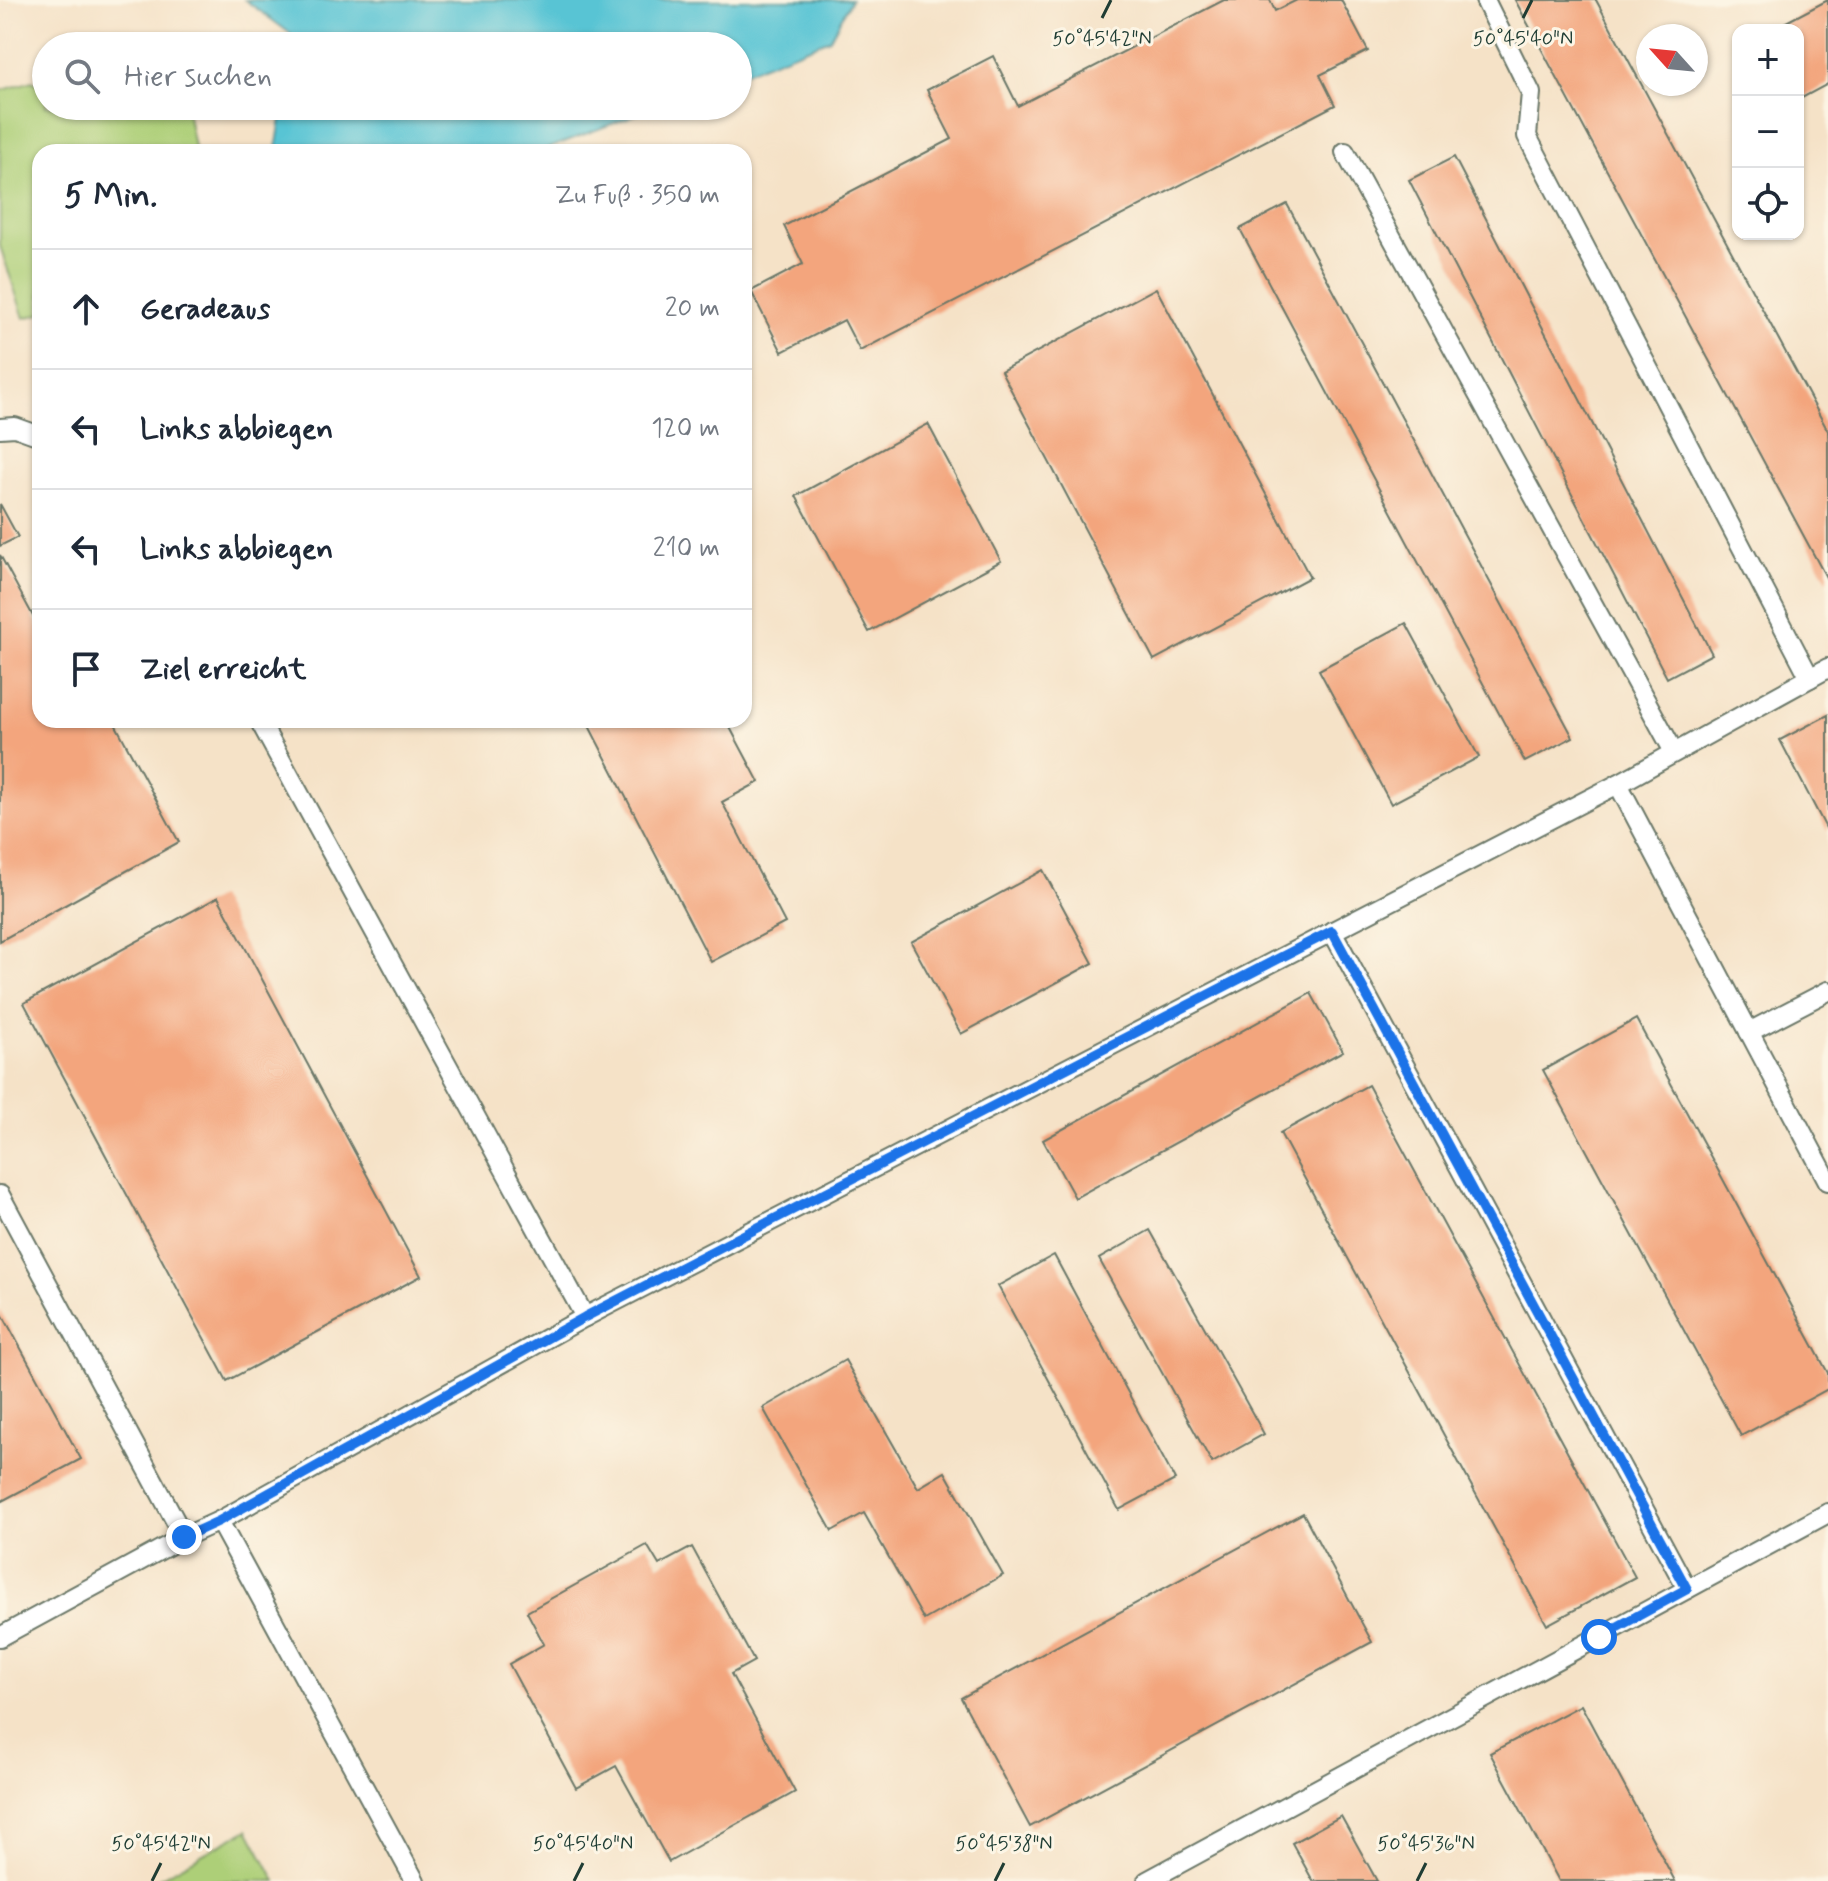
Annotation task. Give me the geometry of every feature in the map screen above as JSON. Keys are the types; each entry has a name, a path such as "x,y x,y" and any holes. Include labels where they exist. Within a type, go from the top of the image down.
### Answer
{"lane":[{"path":"1485,0 1531,93 1527,136 1810,678"},
{"path":"1345,152 1674,752"},
{"path":"0,428 15,427 32,433"},
{"path":"0,1637 219,1521 585,1317 1618,784 1828,668"},
{"path":"263,728 585,1317"},
{"path":"1618,784 1828,1181"},
{"path":"1332,931 1687,1589"},
{"path":"1749,1032 1828,991"},
{"path":"0,1195 184,1537"},
{"path":"1147,1881 1828,1513"},
{"path":"219,1521 415,1881"}],"green space":[{"path":"32,81 32,120 189,120 193,144 32,144 32,316 24,318 0,246 0,91"},
{"path":"248,1829 276,1881 154,1881"}],"water":[{"path":"245,0 851,0 830,39 752,70 752,32 288,32"},
{"path":"281,120 622,120 560,144 277,144"}],"building":[{"path":"1224,0 1270,0 1275,11 1297,0 1341,0 1368,51 1320,75 1335,105 860,351 844,320 782,352 752,290 803,264 784,226 952,139 927,90 993,56 1018,106"},
{"path":"1515,0 1596,0 1636,74 1636,96 1648,96 1828,431 1828,581"},
{"path":"1828,0 1828,84 1804,97 1804,24 1782,24"},
{"path":"1454,157 1712,654 1667,678 1409,180"},
{"path":"1287,204 1573,737 1525,762 1240,229"},
{"path":"1156,288 1310,577 1154,660 1001,371"},
{"path":"928,424 1001,561 869,632 796,496"},
{"path":"0,504 18,537 0,546"},
{"path":"0,555 32,614 32,728 117,728 179,842 0,941"},
{"path":"1406,623 1479,757 1391,804 1319,670"},
{"path":"1828,715 1828,832 1780,740"},
{"path":"590,728 730,728 759,782 722,802 785,923 711,962"},
{"path":"1043,870 1093,963 961,1034 911,942"},
{"path":"218,897 421,1276 227,1381 24,1003"},
{"path":"1311,993 1343,1051 1075,1198 1043,1140"},
{"path":"1636,1019 1828,1373 1828,1389 1741,1436 1543,1070"},
{"path":"1368,1085 1635,1577 1547,1625 1280,1133"},
{"path":"1150,1230 1264,1434 1212,1463 1099,1259"},
{"path":"1054,1255 1175,1480 1119,1510 998,1286"},
{"path":"0,1310 81,1459 0,1502"},
{"path":"845,1360 918,1488 945,1472 1003,1575 924,1620 864,1513 832,1531 763,1408"},
{"path":"1303,1513 1372,1642 1030,1827 961,1698"},
{"path":"647,1545 659,1565 692,1547 754,1661 731,1674 795,1792 669,1862 616,1766 576,1788 509,1664 544,1644 527,1612"},
{"path":"1581,1705 1675,1881 1559,1881 1490,1753"},
{"path":"1341,1816 1377,1881 1313,1881 1292,1843"}],"route":[{"path":"184,1537 219,1521 585,1317 1332,931 1687,1589 1599,1637"}]}
